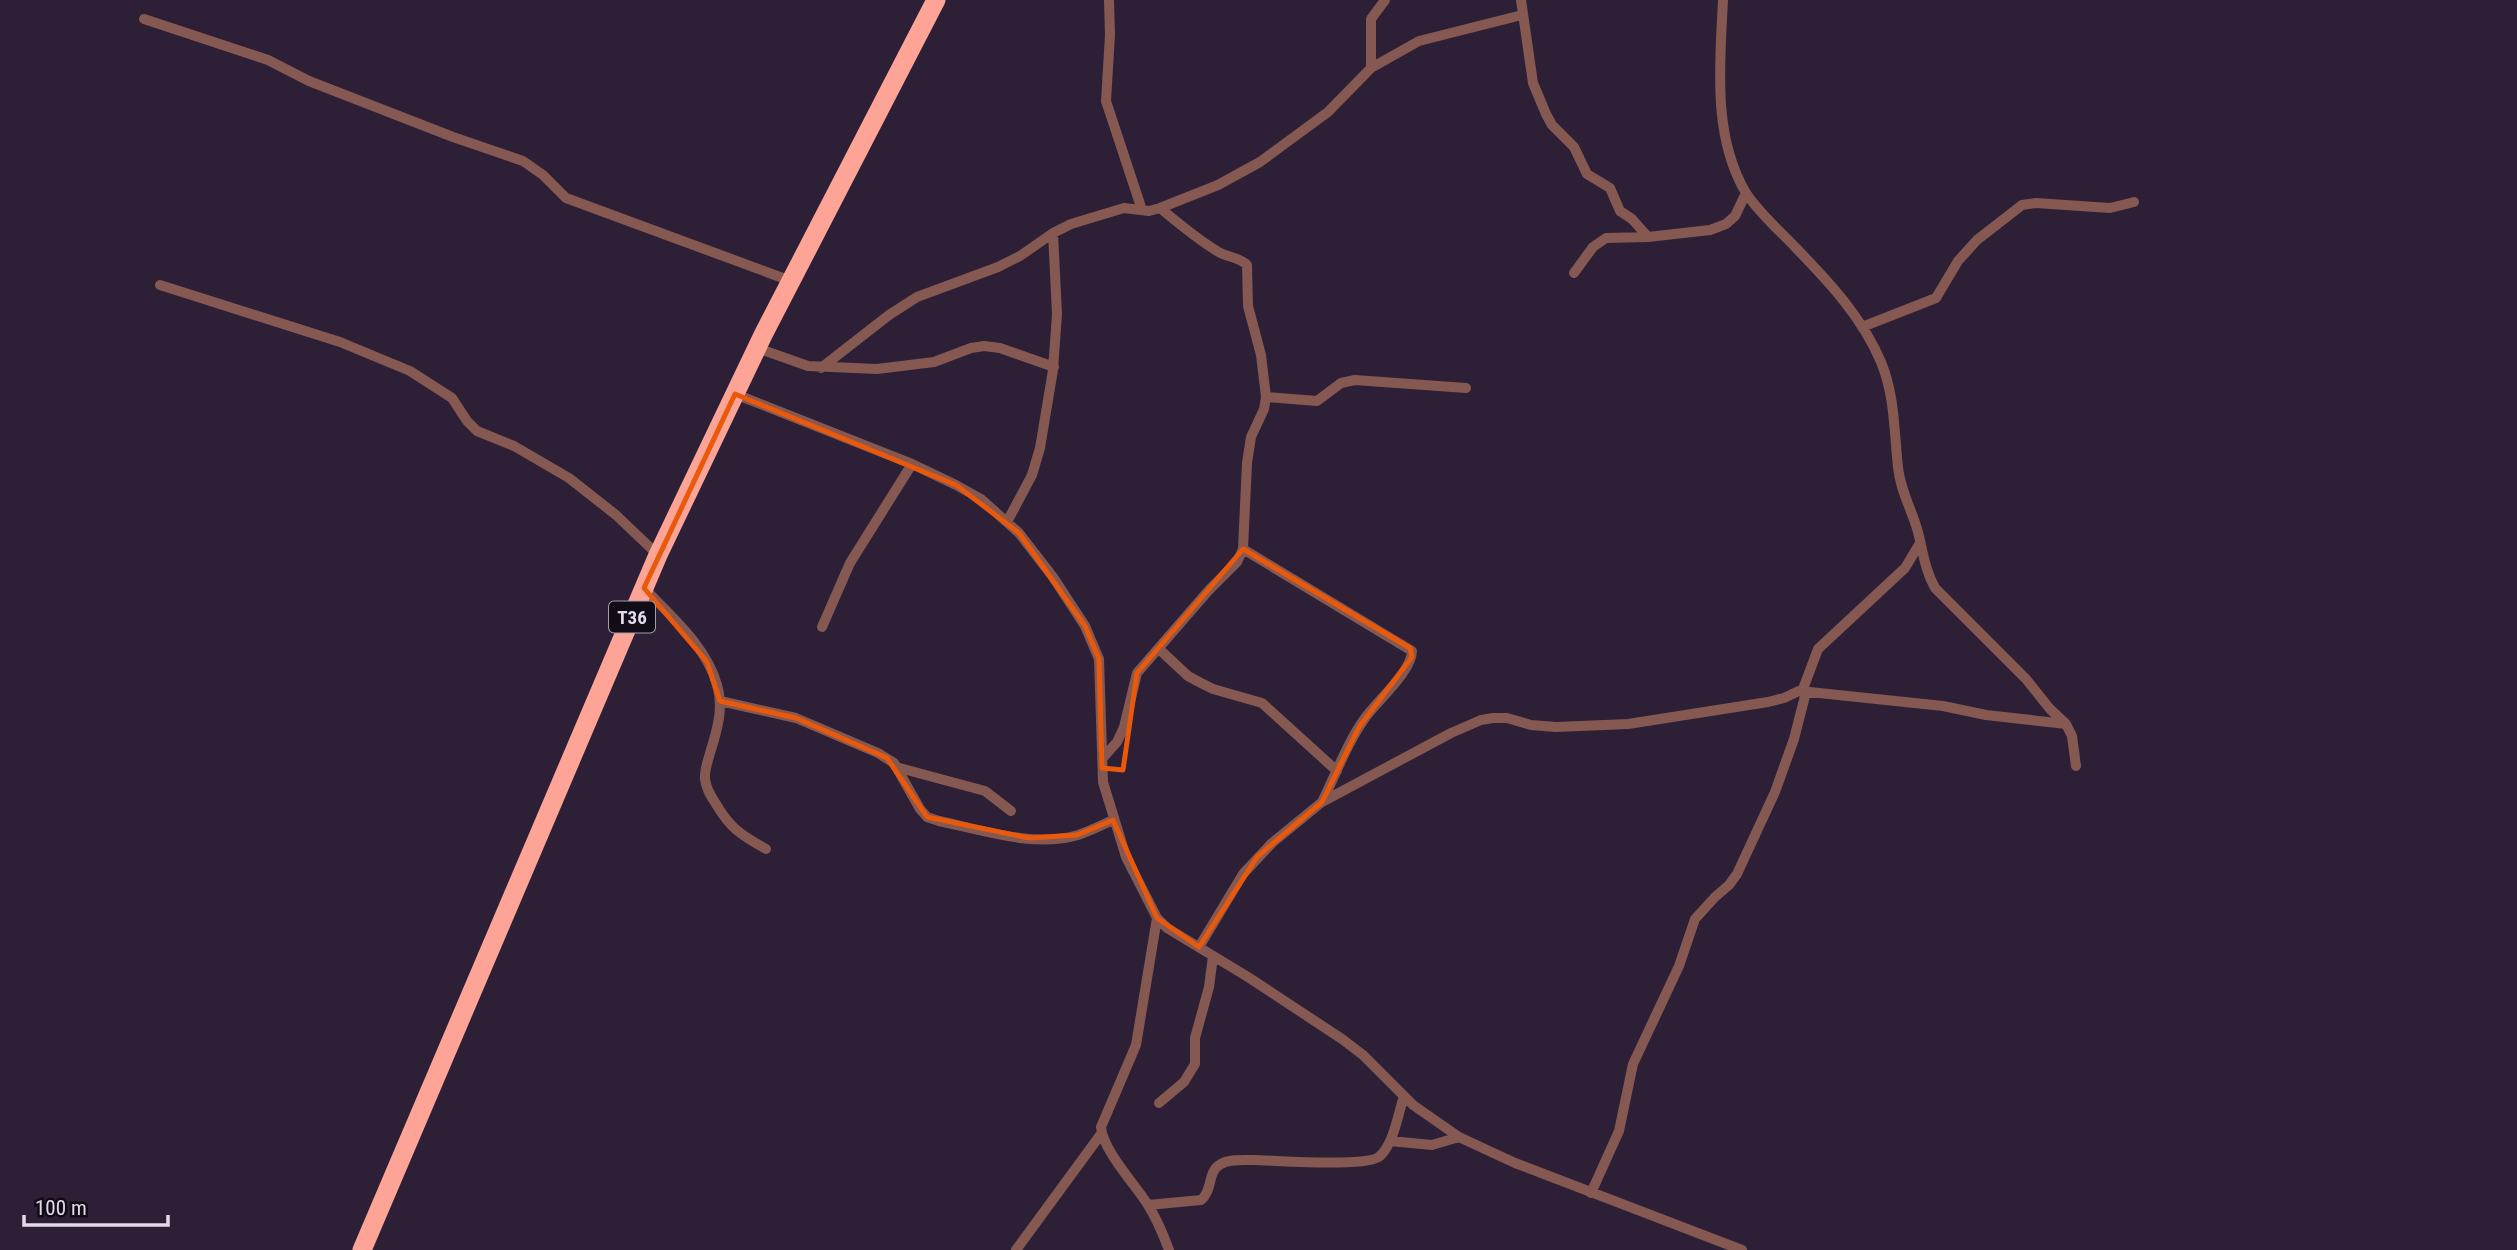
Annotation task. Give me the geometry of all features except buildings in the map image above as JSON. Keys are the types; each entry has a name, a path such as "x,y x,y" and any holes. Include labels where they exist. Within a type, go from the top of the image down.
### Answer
{"highway":[{"name":"T36","path":"362,1250 658,555 757,348 936,0"}],"street":[{"path":"1109,0 1106,101 1142,210"},
{"path":"1371,68 1371,19 1385,0"},
{"path":"1521,0 1533,83 1546,114 1552,125 1574,147 1587,174 1610,188 1620,211 1648,237"},
{"path":"1723,0 1721,105 1729,147 1746,193 1849,306 1882,363 1890,390 1898,468 1930,580 1951,606 2026,679 2066,724 2072,736 2076,766"},
{"path":"821,368 917,296 998,267 1071,224 1118,209 1160,208 1218,185 1260,162 1328,112 1371,68 1419,41 1522,15"},
{"path":"144,19 268,60 309,81 523,161 566,198 791,281"},
{"path":"1574,273 1593,247 1606,238 1648,237 1710,230 1726,224 1735,216 1746,193"},
{"path":"1862,327 1936,298 1958,261 1977,240 2022,205 2036,203 2110,208 2134,202"},
{"path":"1102,759 1117,742 1125,727 1137,673 1237,562 1242,549 1251,436 1264,409 1266,397 1262,363 1248,306 1247,265 1238,258 1223,255 1209,246 1160,208"},
{"path":"1007,522 1032,475 1040,448 1054,367 1057,314 1052,233"},
{"path":"160,285 340,342 410,370 452,398 477,431 514,446 569,478 617,515 658,555"},
{"path":"757,348 808,366 877,369 934,362 971,348 985,346 1000,348 1054,367"},
{"path":"1266,397 1317,401 1341,383 1355,380 1466,388"},
{"path":"735,394 912,464 981,499 1019,533 1053,577 1085,626 1099,659 1103,782 1126,857 1157,918 1167,928 1342,1039 1363,1055 1404,1096 1440,1126 1459,1137 1515,1163 1742,1250"},
{"path":"822,626 850,563 912,464"},
{"path":"1591,1193 1619,1131 1633,1064 1679,966 1695,919 1729,886 1737,874 1775,792 1794,739 1813,657 1818,649 1905,568 1920,543"},
{"path":"1242,549 1412,651 1412,657 1402,672 1359,727 1322,802"},
{"path":"1905,568 1930,580"},
{"path":"644,588 680,625 707,662 718,686 720,701 717,731 705,774 708,791 729,825 739,835 766,849"},
{"path":"1159,649 1188,676 1213,689 1262,703 1337,771"},
{"path":"1199,947 1229,896 1257,857 1322,802 1451,733 1481,720 1507,718 1531,725 1556,727 1628,724 1768,702 1803,692 1943,706 1986,715 2066,724"},
{"path":"720,701 796,718 878,753 896,767 919,809 928,817 940,821 1029,838 1056,838 1077,835 1113,820"},
{"path":"896,767 985,791 1011,811"},
{"path":"1016,1250 1101,1133 1102,1121 1136,1045 1157,918"},
{"path":"1159,1103 1184,1082 1195,1064 1195,1038 1209,987 1213,956"},
{"path":"1148,1205 1177,1204 1206,1198 1214,1170 1224,1162 1289,1160 1362,1163 1374,1160 1382,1155 1390,1141 1404,1096"},
{"path":"1101,1133 1148,1205 1168,1250"},
{"path":"1390,1141 1432,1145 1459,1137"}],"highlighted area":[{"path":"735,394 956,485 1019,533 1085,626 1099,659 1102,768 1123,770 1137,673 1243,549 1410,648 1412,657 1359,727 1322,802 1257,857 1199,947 1157,918 1113,820 1077,835 1029,838 927,817 887,758 796,718 720,701 707,662 644,588"}]}
